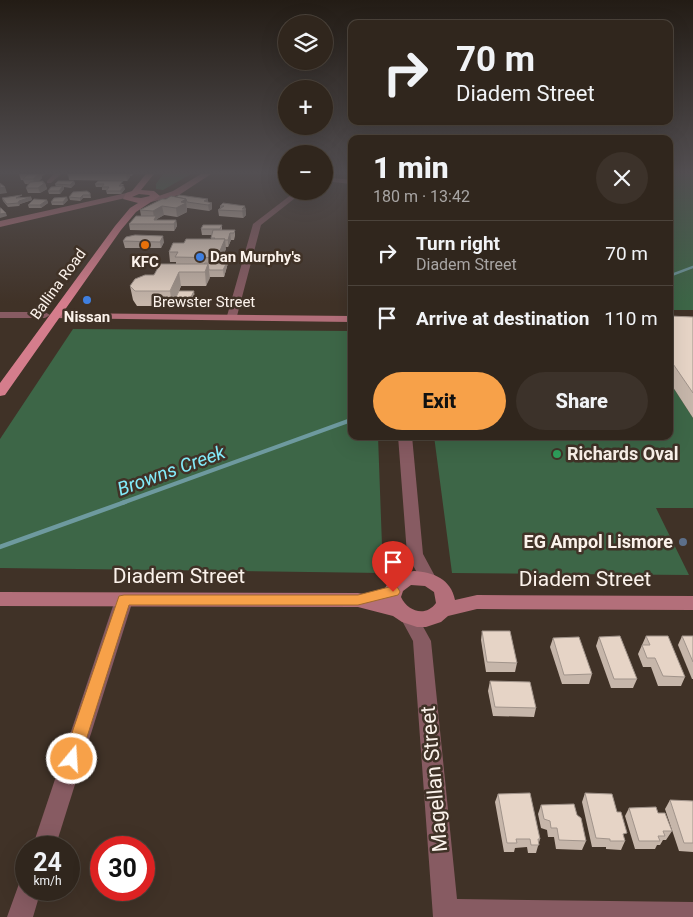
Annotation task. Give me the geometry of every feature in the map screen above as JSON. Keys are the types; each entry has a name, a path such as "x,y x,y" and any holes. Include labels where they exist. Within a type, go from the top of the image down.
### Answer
{"main road":[{"name":"Ballina Road","path":"0,392 118,217"},
{"name":"Ballina Road","path":"0,374 50,316 127,217"}],"street":[{"path":"0,224 33,217"},
{"path":"232,316 257,224 267,217"},
{"name":"Brewster Street","path":"0,315 232,316 348,319"},
{"path":"405,440 416,554 429,580 435,583 440,607"},
{"path":"402,599 416,554"},
{"path":"402,599 429,580"},
{"name":"Diadem Street","path":"0,599 402,599 417,619 440,607 477,602 693,603"},
{"name":"Magellan Street","path":"402,599 422,641 445,914"},
{"path":"47,836 124,600"},
{"name":"Magellan Street","path":"422,641 440,607"},
{"path":"20,917 25,901"},
{"path":"445,914 693,914"}],"green space":[{"path":"673,217 693,217 693,310 673,310"},
{"path":"73,329 348,331 348,440 378,440 383,573 0,568 0,439"},
{"path":"673,387 693,418 693,508 656,508 689,575 452,573 435,440 673,440"}],"building":[{"path":"135,217 156,217 154,220 176,220 174,224 129,224"},
{"path":"203,225 222,225 220,229 201,229"},
{"path":"213,230 235,230 234,233 230,233 228,240 224,240 211,238"},
{"path":"135,235 163,236 160,242 123,241 126,237"},
{"path":"186,239 225,239 219,253 227,253 225,258 175,257 178,252 169,252 173,243 184,243"},
{"path":"205,263 226,264 223,270 209,270 208,264"},
{"path":"160,264 208,264 205,272 179,272 170,291 135,291 130,286 135,279 145,275 154,275"},
{"path":"179,291 194,291 190,299 175,299"},
{"path":"673,316 693,317 693,393 673,364"},
{"path":"482,631 510,631 517,663 487,662"},
{"path":"620,636 637,679 614,679 599,637"},
{"path":"646,636 668,636 685,677 663,676 655,658 647,658 642,645 650,645"},
{"path":"682,636 693,636 693,662"},
{"path":"579,637 592,674 564,675 553,638"},
{"path":"490,681 530,682 536,708 495,707"},
{"path":"530,793 540,839 538,839 539,845 531,845 530,839 516,839 517,843 507,843 498,794"},
{"path":"585,793 612,794 617,812 621,812 627,833 623,834 625,841 610,841 610,839 596,838"},
{"path":"670,800 693,801 693,843 684,843"},
{"path":"574,804 577,815 581,818 586,841 559,840 557,828 551,828 550,821 544,819 541,805"},
{"path":"656,807 658,813 665,813 672,831 663,831 665,836 658,836 660,841 639,841 629,808"}],"waterway":[{"name":"Browns Creek","path":"673,274 693,267"},
{"name":"Browns Creek","path":"122,503 348,421"},
{"name":"Browns Creek","path":"0,547 125,502"}],"place":[{"name":"KFC","path":"145,245"},
{"name":"Dan Murphy's","path":"200,257"},
{"name":"Nissan","path":"87,300"},
{"name":"Richards Oval","path":"557,454"},
{"name":"EG Ampol Lismore","path":"683,542"}],"route":[{"path":"72,759 124,600 358,600 393,592"}]}
